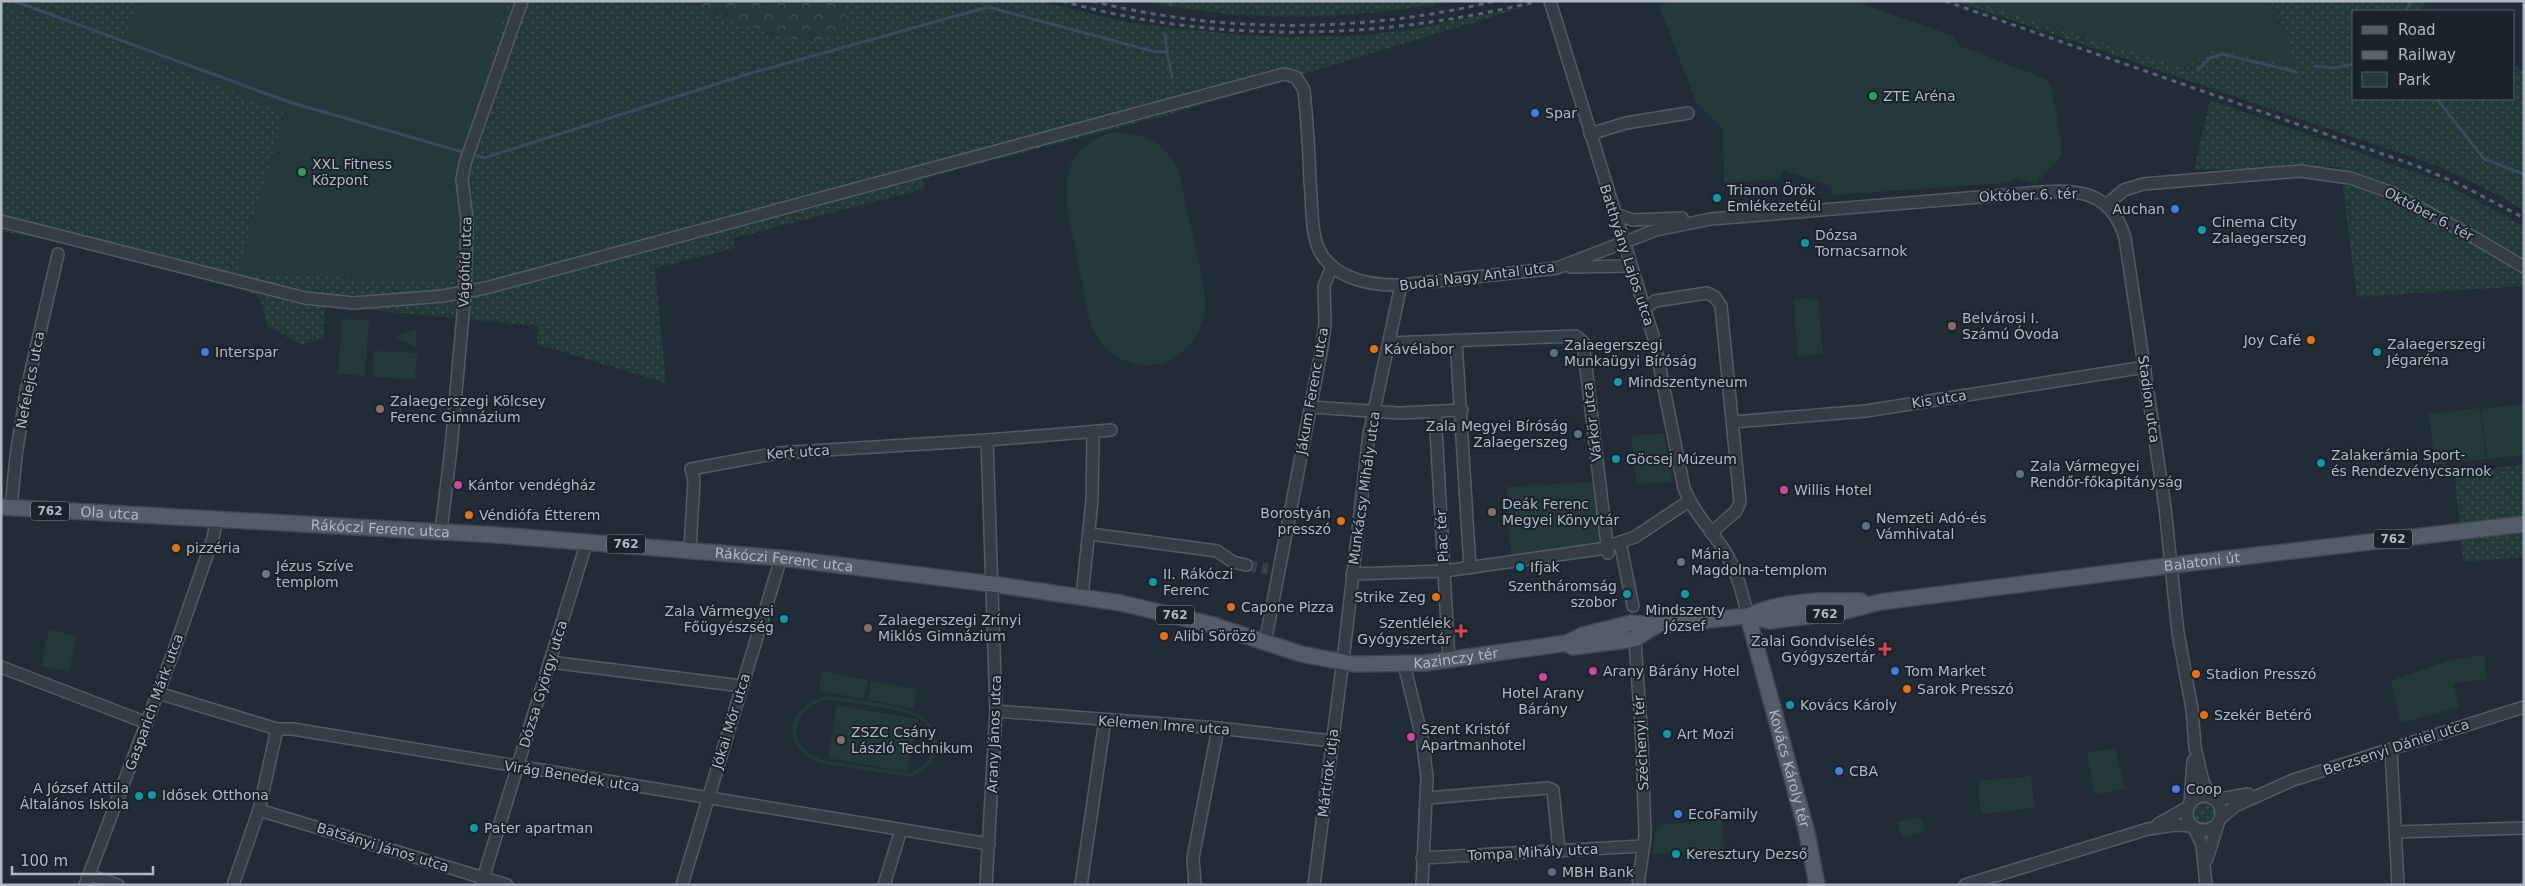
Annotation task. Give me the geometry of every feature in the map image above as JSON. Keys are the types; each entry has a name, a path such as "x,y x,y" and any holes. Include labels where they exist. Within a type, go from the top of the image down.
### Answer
{"main road":[{"name":"Ola utca","path":"6,508 217,518"},
{"name":"Rákóczi Ferenc utca","path":"217,518 441,531 690,549 992,584 1082,597 1163,612 1301,654 1343,662"},
{"name":"Balatoni út","path":"1748,616 1772,606 1806,602 1880,602 2172,565 2524,524"},
{"name":"Balatoni út","path":"1748,616 1770,621 1842,612 1880,602"},
{"name":"Kazinczy tér","path":"1343,662 1404,664 1449,660 1567,644 1583,635 1612,626 1631,623 1657,625 1748,616"},
{"name":"Kovács Károly tér","path":"1748,616 1807,833 1817,885"},
{"path":"1758,651 1765,627 1770,621"},
{"name":"Kazinczy tér","path":"1567,644 1573,647 1635,639 1657,625"}],"street":[{"name":"Vágóhíd utca","path":"441,531 451,448 465,292 467,220 462,180 470,148 522,1"},
{"name":"Batthyány Lajos utca","path":"1550,1 1613,213 1645,308 1689,501 1725,551 1734,570 1748,616"},
{"path":"1,221 305,298 352,303 443,296 628,251 1275,74 1296,77 1304,90 1314,231 1321,252 1332,266"},
{"path":"1590,134 1626,123 1688,113"},
{"name":"Október 6. tér","path":"1624,243 1656,230 1711,219 2055,191 2082,192 2106,205 2124,190 2143,184 2300,171 2335,174 2390,192 2524,267"},
{"name":"Stadion utca","path":"2106,205 2122,226 2125,238 2172,565 2180,647 2192,709 2195,747 2203,782 2214,799"},
{"path":"1613,213 1638,220 1711,219"},
{"name":"Budai Nagy Antal utca","path":"1332,266 1359,281 1381,285 1401,285 1557,268 1624,243"},
{"name":"Nefelejcs utca","path":"6,508 26,392 58,254"},
{"name":"Jákum Ferenc utca","path":"1265,643 1273,570 1310,407 1323,340 1324,286 1332,266"},
{"path":"1557,268 1631,266"},
{"name":"Munkácsy Mihály utca","path":"1343,662 1369,434 1401,285"},
{"path":"1645,308 1655,301 1710,294 1718,300 1722,311 1740,502 1736,511 1711,533"},
{"name":"Várkör utca","path":"1389,343 1576,336 1580,339 1583,342 1607,550"},
{"name":"Piac tér","path":"1456,340 1462,410 1470,568"},
{"name":"Kis utca","path":"1733,422 1866,411 2145,368"},
{"path":"1310,407 1374,412 1462,410"},
{"name":"Piac tér","path":"1435,412 1449,660"},
{"name":"Kert utca","path":"690,549 694,480 691,469 778,453 1111,430"},
{"path":"1082,597 1090,534 1093,432"},
{"path":"987,440 992,584"},
{"path":"1352,574 1444,571 1607,550 1620,542 1636,537 1689,501"},
{"name":"Gasparich Márk utca","path":"87,880 158,693 211,544 217,518"},
{"path":"1090,534 1217,551 1233,562 1246,564"},
{"name":"Dózsa György utca","path":"482,881 587,541"},
{"path":"1620,542 1633,606"},
{"name":"Jókai Mór utca","path":"682,885 780,558"},
{"name":"Arany János utca","path":"986,885 996,711 992,584"},
{"name":"Széchenyi tér","path":"1635,639 1643,752 1644,846 1638,885"},
{"path":"550,662 742,686"},
{"name":"Mártírok útja","path":"1314,885 1343,662"},
{"path":"1404,664 1422,738 1428,798 1422,858 1422,885"},
{"path":"1,667 147,723"},
{"name":"Virág Benedek utca","path":"158,693 277,729 989,844"},
{"name":"Berzsenyi Dániel utca","path":"2214,799 2269,789 2524,707"},
{"name":"Kelemen Imre utca","path":"996,711 1218,728 1332,740"},
{"path":"1081,885 1105,720"},
{"path":"1195,885 1193,858 1218,728"},
{"path":"233,885 259,810 277,729"},
{"name":"Stadion utca","path":"2189,805 2195,747"},
{"path":"2391,749 2398,885"},
{"path":"1428,798 1548,788 1553,790 1559,851"},
{"name":"Berzsenyi Dániel utca","path":"2219,821 2235,806 2269,789"},
{"path":"1965,885 2148,829 2189,805 2198,797 2214,799 2220,807 2219,821 2211,842 2206,868"},
{"path":"2189,805 2187,815 2202,845 2206,868 2206,885"},
{"name":"Batsányi János utca","path":"259,810 482,881 507,885"},
{"path":"2148,829 2193,827 2207,830 2219,821"},
{"path":"2396,832 2524,828"},
{"path":"884,885 901,830"},
{"name":"Tompa Mihály utca","path":"1422,858 1644,846"},
{"path":"87,880 118,885"}],"green space":[{"path":"1,1 34,1 34,13 1,5"},
{"path":"34,1 139,1 121,47 285,113 238,272 456,282 456,257 462,220 460,156 508,1 681,1 773,35 845,21 845,1 1040,1 1129,23 1241,35 1292,37 1353,36 1416,29 1531,5 1172,114 922,179 924,189 733,238 735,248 655,268 666,383 537,344 538,326 325,306 323,338 302,345 267,326 261,302 255,294 70,244 1,231 1,5 34,13"},
{"path":"139,1 508,1 460,156 462,220 456,257 456,282 237,273 285,113 120,47"},
{"path":"681,1 845,1 845,21 830,36 818,41 807,41 791,39 772,33"},
{"path":"1144,1 1453,1 1376,12 1338,15 1260,16 1182,8"},
{"name":"ZTE Aréna","path":"1682,1 1854,1 1953,36 1960,46 2046,79 2052,89 2063,153 2036,184 2016,177 2009,183 1832,195 1831,186 1783,170 1780,179 1724,183 1723,130 1696,102 1659,5"},
{"path":"1956,1 1975,1 2186,69 2203,54 2216,49 2295,65 2284,26 2270,9 2271,1 2427,1 2422,10 2352,10 2352,100 2515,100 2515,66 2522,71 2524,69 2524,211 2504,198 2443,168"},
{"path":"1975,1 2271,1 2270,9 2284,26 2296,65 2216,49 2199,56 2186,69"},
{"path":"2210,100 2440,181 2524,226 2524,286 2357,297 2340,167 2194,170"},
{"path":"1114,132 1135,134 1152,141 1167,152 1179,170 1203,284 1205,308 1203,319 1194,340 1178,356 1158,364 1138,364 1122,359 1109,351 1098,339 1094,332 1086,304 1069,219 1067,182 1071,166 1079,152 1093,141"},
{"path":"1818,298 1823,354 1798,356 1793,300"},
{"path":"342,319 369,320 365,376 338,374"},
{"path":"416,329 416,347 394,337"},
{"path":"374,351 417,353 415,379 373,377"},
{"path":"2524,404 2524,455 2487,459 2481,409"},
{"path":"2480,408 2486,459 2435,465 2429,414"},
{"path":"1664,433 1672,482 1637,484 1631,436"},
{"path":"2524,464 2524,557 2463,562 2455,474"},
{"path":"1595,482 1603,545 1511,558 1507,487"},
{"path":"49,630 77,636 69,672 41,666"},
{"path":"2484,655 2487,679 2453,683 2459,707 2401,723 2391,681 2447,661"},
{"path":"822,671 868,680 864,699 819,691"},
{"path":"871,681 917,689 913,708 868,700"},
{"path":"825,696 835,697 876,703 915,713 923,717 934,731 937,747 934,758 924,770 910,777 821,763 808,756 799,748 793,738 792,728 795,719 801,709","holes":["825,700 888,709 920,719 930,731 933,746 931,756 922,766 909,773 822,760 810,754 802,747 796,729 804,712 813,705"]},
{"path":"837,705 917,719 907,772 828,758"},
{"path":"2115,749 2125,789 2094,794 2087,752"},
{"path":"2031,776 2035,808 1981,814 1978,781"},
{"path":"2200,803 2208,803 2214,809 2214,817 2208,823 2200,823 2194,817 2194,809"},
{"path":"1918,817 1922,819 1925,828 1923,832 1902,838 1897,822"},
{"path":"1722,819 1724,851 1652,854 1657,825"}],"waterway":[{"path":"14,1 289,102 466,153"},
{"path":"2406,10 2411,1"},
{"path":"472,154 484,158 748,74 988,7 1152,51 1167,52 1165,34"},
{"path":"1167,52 1172,77"},
{"path":"2198,70 2210,58 2222,54 2296,72"},
{"path":"2315,66 2333,68 2352,64"},
{"path":"2438,100 2484,159 2524,174"}],"tunnel":[{"path":"1246,565 1268,569"}],"railway":[{"path":"1062,1 1121,15 1180,25 1240,31 1300,32 1359,30 1419,24 1479,14 1538,1"},
{"path":"1092,1 1142,12 1192,19 1242,24 1293,25 1344,24 1395,19 1445,12 1495,1"},
{"path":"1945,1 2414,165 2459,184 2524,218"}],"place":[{"name":"ZTE Aréna","path":"1873,96"},
{"name":"Spar","path":"1535,113"},
{"name":"XXL Fitness Központ","path":"302,172"},
{"name":"Trianon Örök Emlékezetéül","path":"1717,198"},
{"name":"Auchan","path":"2175,209"},
{"name":"Cinema City Zalaegerszeg","path":"2202,230"},
{"name":"Dózsa Tornacsarnok","path":"1805,243"},
{"name":"Belvárosi I. Számú Óvoda","path":"1952,326"},
{"name":"Joy Café","path":"2311,340"},
{"name":"Kávélabor","path":"1374,349"},
{"name":"Interspar","path":"205,352"},
{"name":"Zalaegerszegi Jégaréna","path":"2377,352"},
{"name":"Zalaegerszegi Munkaügyi Bíróság","path":"1554,353"},
{"name":"Mindszentyneum","path":"1618,382"},
{"name":"Zalaegerszegi Kölcsey Ferenc Gimnázium","path":"380,409"},
{"name":"Zala Megyei Bíróság Zalaegerszeg","path":"1578,434"},
{"name":"Göcsej Múzeum","path":"1616,459"},
{"name":"Zalakerámia Sport- és Rendezvénycsarnok","path":"2321,463"},
{"name":"Zala Vármegyei Rendőr-főkapitányság","path":"2020,474"},
{"name":"Kántor vendégház","path":"458,485"},
{"name":"Willis Hotel","path":"1784,490"},
{"name":"Deák Ferenc Megyei Könyvtár","path":"1492,512"},
{"name":"Véndiófa Étterem","path":"469,515"},
{"name":"Borostyán presszó","path":"1341,521"},
{"name":"Nemzeti Adó-és Vámhivatal","path":"1866,526"},
{"name":"pizzéria","path":"176,548"},
{"name":"Mária Magdolna-templom","path":"1681,562"},
{"name":"Ifjak","path":"1520,567"},
{"name":"Jézus Szíve templom","path":"266,574"},
{"name":"II. Rákóczi Ferenc","path":"1153,582"},
{"name":"Szentháromság szobor","path":"1627,594"},
{"name":"Mindszenty József","path":"1685,594"},
{"name":"Strike Zeg","path":"1436,597"},
{"name":"Capone Pizza","path":"1231,607"},
{"name":"Zala Vármegyei Főügyészség","path":"784,619"},
{"name":"Zalaegerszegi Zrínyi Miklós Gimnázium","path":"868,628"},
{"name":"Szentlélek Gyógyszertár","path":"1461,631"},
{"name":"Alibi Söröző","path":"1164,636"},
{"name":"Zalai Gondviselés Gyógyszertár","path":"1885,649"},
{"name":"Arany Bárány Hotel","path":"1593,671"},
{"name":"Tom Market","path":"1895,671"},
{"name":"Stadion Presszó","path":"2196,674"},
{"name":"Hotel Arany Bárány","path":"1543,677"},
{"name":"Sarok Presszó","path":"1907,689"},
{"name":"Kovács Károly","path":"1790,705"},
{"name":"Szekér Betérő","path":"2204,715"},
{"name":"Art Mozi","path":"1667,734"},
{"name":"Szent Kristóf Apartmanhotel","path":"1411,737"},
{"name":"ZSZC Csány László Technikum","path":"841,740"},
{"name":"CBA","path":"1839,771"},
{"name":"Coop","path":"2176,789"},
{"name":"Idősek Otthona","path":"152,795"},
{"name":"A József Attila Általános Iskola","path":"139,796"},
{"name":"EcoFamily","path":"1678,814"},
{"name":"Pater apartman","path":"474,828"},
{"name":"Keresztury Dezső","path":"1676,854"},
{"name":"MBH Bank","path":"1552,872"}]}
